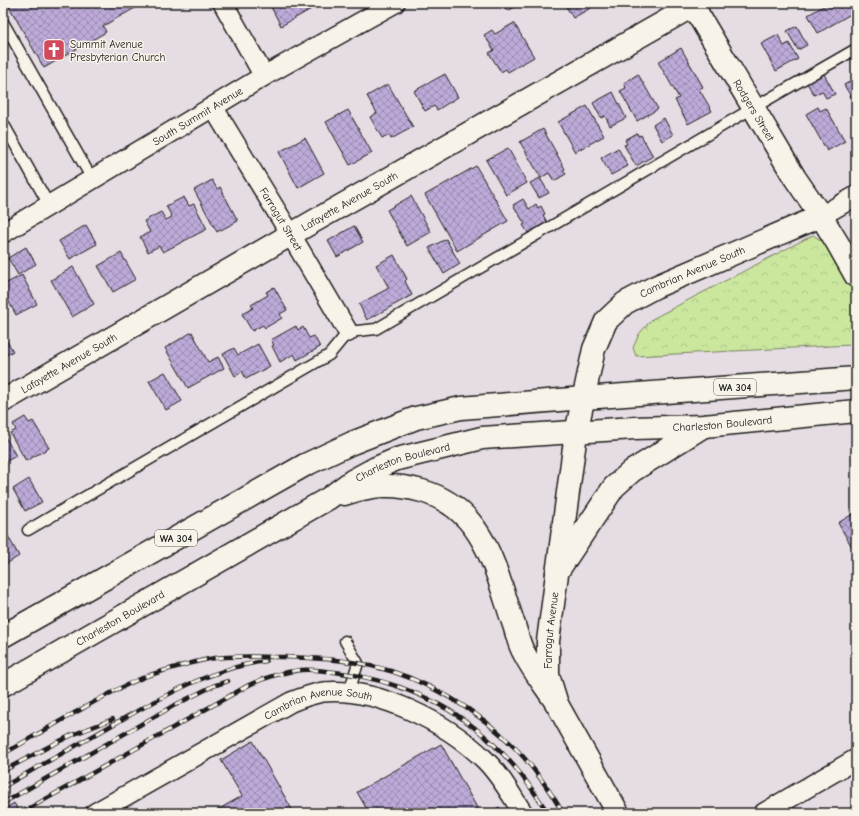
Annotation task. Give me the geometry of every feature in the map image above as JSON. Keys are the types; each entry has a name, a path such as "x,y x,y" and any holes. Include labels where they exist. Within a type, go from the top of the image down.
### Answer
{"main road":[{"name":"Rodgers Street","path":"694,4 753,108 795,178 842,249 856,276"},
{"name":"Lafayette Avenue South","path":"3,401 291,234 694,4"},
{"name":"Cambrian Avenue South","path":"584,398 594,349 606,321 625,303 655,286 821,216"},
{"name":"WA 304","path":"3,636 298,469 352,443 416,418 461,408 856,378"},
{"path":"576,432 584,398"},
{"name":"Charleston Boulevard","path":"3,685 329,498 352,481 376,468 398,459 482,438 634,428 704,426 856,411"},
{"path":"557,572 614,487 632,471 704,426"},
{"name":"Farragut Avenue","path":"576,432 548,641 548,675 557,704 618,813"},
{"path":"329,498 365,487 391,485 434,495 458,509 473,525 485,545 524,653 557,704"}],"street":[{"path":"223,3 264,76"},
{"name":"South Summit Avenue","path":"3,233 264,76 395,3"},
{"name":"Farragut Street","path":"213,107 291,234 348,332"},
{"name":"Cambrian Avenue South","path":"821,216 856,196"},
{"name":"Cambrian Avenue South","path":"95,813 291,702 321,693 349,692 385,701 412,711 437,723 463,740 485,760 502,781 523,813"},
{"path":"764,813 856,759"}],"lane":[{"path":"3,22 92,180"},
{"path":"28,530 329,355 348,332 376,329 856,49"},
{"path":"3,123 49,205"},
{"path":"345,641 358,663 349,692"}],"green space":[{"path":"813,235 822,241 829,239 856,292 856,346 851,345 636,356 633,348 639,334 652,319"}],"building":[{"name":"Summit Avenue Presbyterian Church","path":"7,3 144,3 103,26 106,32 44,68"},
{"path":"273,3 322,3 281,26 270,5"},
{"path":"339,3 348,3 341,7"},
{"path":"503,3 523,3 507,11"},
{"path":"564,3 595,3 596,5 573,18"},
{"path":"829,3 856,3 856,11 818,33 808,15"},
{"path":"514,23 534,57 508,72 506,69 501,72 489,53 494,50 484,35 492,30 495,34"},
{"path":"797,26 807,45 798,50 787,31"},
{"path":"778,35 784,46 789,43 798,59 776,71 761,44"},
{"path":"681,48 703,87 699,89 712,111 688,124 675,100 679,98 658,62"},
{"path":"445,74 458,97 437,110 434,106 425,111 414,91"},
{"path":"638,74 658,109 637,121 620,91 626,88 624,83"},
{"path":"824,74 835,94 826,98 822,91 814,95 807,83"},
{"path":"856,78 856,105 844,85"},
{"path":"388,84 413,127 391,139 389,135 382,138 370,117 377,113 367,96"},
{"path":"613,92 626,118 610,126 605,116 601,118 593,103"},
{"path":"587,106 604,136 575,152 558,122"},
{"path":"818,107 820,111 826,108 845,141 827,151 806,114"},
{"path":"348,110 372,153 350,165 326,122"},
{"path":"664,118 673,135 662,141 653,125"},
{"path":"543,129 565,169 563,170 566,174 554,181 549,173 541,178 520,142"},
{"path":"637,133 638,136 641,135 653,156 636,166 624,145 627,144 625,140"},
{"path":"305,138 324,173 298,188 279,152"},
{"path":"508,148 527,183 506,195 486,160"},
{"path":"618,148 628,166 611,175 601,158"},
{"path":"476,166 508,221 457,251 425,195"},
{"path":"540,178 549,193 539,198 530,183"},
{"path":"212,180 217,189 220,187 238,221 217,232 194,190"},
{"path":"411,196 431,232 407,246 387,210"},
{"path":"184,197 189,206 194,204 207,229 163,252 159,246 148,252 140,237 150,232 144,221 161,212 166,220 172,217 166,206"},
{"path":"523,199 529,209 536,204 538,208 541,206 545,214 543,215 547,222 528,233 523,225 525,224 513,205"},
{"path":"86,225 97,244 70,259 59,241"},
{"path":"354,226 363,242 337,257 328,241"},
{"path":"446,239 460,264 444,274 429,248"},
{"path":"26,247 36,264 18,275 8,258"},
{"path":"121,253 136,279 113,292 98,266"},
{"path":"394,255 407,279 405,281 412,295 367,320 359,304 389,288 376,265"},
{"path":"73,267 94,304 72,317 51,280"},
{"path":"22,275 37,304 16,315 3,291 3,285"},
{"path":"274,287 287,310 280,314 282,318 265,328 263,325 252,331 242,314 253,308 251,305 268,295 266,292"},
{"path":"296,326 298,330 303,327 309,338 314,336 320,347 297,360 294,354 280,362 272,346 274,345 271,340"},
{"path":"192,332 208,362 218,357 224,368 188,388 165,348"},
{"path":"3,335 13,351 3,357"},
{"path":"258,344 270,366 246,379 242,371 235,376 223,354 234,348 238,355"},
{"path":"165,372 182,401 166,410 149,381"},
{"path":"25,417 29,423 33,421 49,448 26,461 10,433 16,430 13,424"},
{"path":"3,433 16,456 3,463"},
{"path":"29,479 42,502 25,511 13,489"},
{"path":"856,512 856,554 838,523"},
{"path":"4,529 19,556 3,566 3,530"},
{"path":"253,741 294,813 212,813 242,796 221,760"},
{"path":"441,744 480,813 369,813 357,792"},
{"path":"14,803 20,813 3,813 3,810"},
{"path":"499,807 503,813 489,813"}],"railway":[{"path":"3,754 122,687 150,675 179,666 209,659 236,657 294,657 339,660 392,671 451,698 469,710 503,736 518,751 542,780 563,813"},
{"path":"3,787 167,695 225,670 266,661"},
{"path":"21,813 249,685 268,677 301,670 335,672 378,680 419,695 438,704 457,715 491,742 515,767 548,813"},
{"path":"3,803 173,706 213,686 228,681"},
{"path":"3,771 72,735 113,719"}],"place":[{"name":"Summit Avenue Presbyterian Church","path":"54,50"}]}
